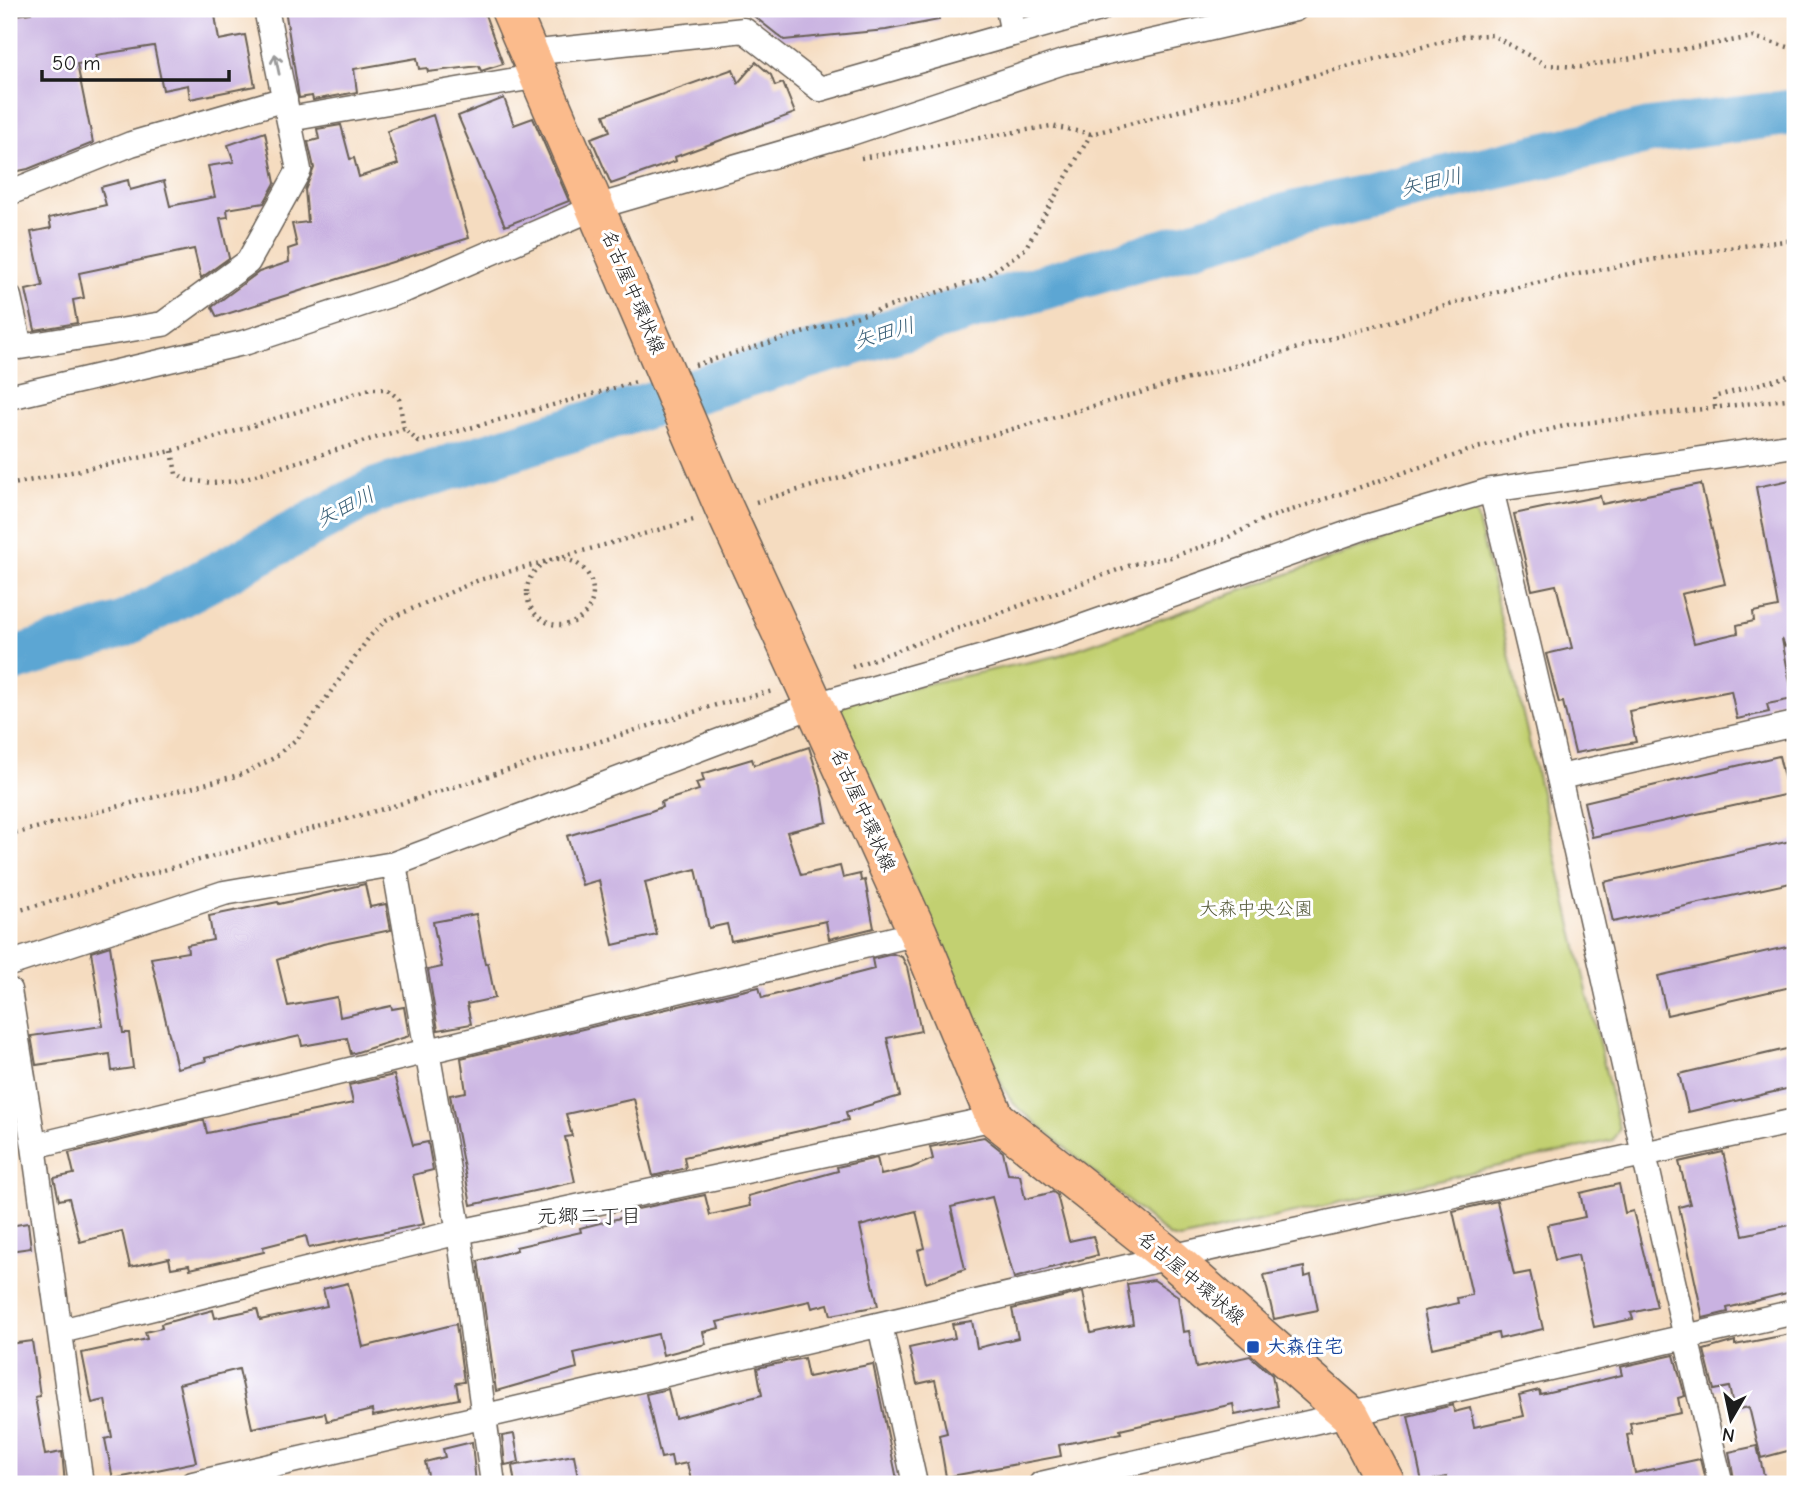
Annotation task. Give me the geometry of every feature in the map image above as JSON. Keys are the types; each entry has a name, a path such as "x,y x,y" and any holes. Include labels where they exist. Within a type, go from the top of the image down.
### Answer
{"main road":[{"name":"名古屋中環状線","path":"510,9 723,506 918,933 995,1118 1170,1257 1350,1415 1386,1484"}],"street":[{"path":"9,297 20,347 163,324 248,262 299,170 266,9"},
{"path":"1009,9 1013,34"},
{"path":"9,193 131,144 287,109 534,64 744,30 820,89 1100,9"},
{"path":"9,397 247,342 407,289 596,207 851,133 1063,62 1295,9"},
{"path":"9,964 224,892 394,864 809,694 1054,637 1363,528 1490,490 1795,445"},
{"path":"1490,490 1560,776 1642,1155 1721,1484"},
{"path":"1560,776 1795,724"},
{"path":"394,864 459,1232 493,1484"},
{"path":"34,1146 918,933"},
{"path":"9,990 61,1331 81,1484"},
{"path":"61,1331 459,1232 995,1118"},
{"path":"193,1484 1170,1257 1795,1121"},
{"path":"1041,1484 1795,1311"},
{"path":"880,1325 915,1484"}],"path":[{"path":"850,160 1052,126 1091,134 1464,36 1492,36 1546,65 1581,67 1754,37 1795,49"},
{"path":"692,366 982,279 1025,250 1091,134"},
{"path":"745,505 1489,294 1586,270 1681,253 1795,240"},
{"path":"1714,407 1714,397 1795,374"},
{"path":"9,485 172,451 370,389 387,389 399,399 404,429 419,442 639,381"},
{"path":"9,913 390,807 716,705 809,694 1134,564 1171,557 1225,539 1262,520 1476,448 1568,425 1795,398"},
{"path":"172,451 176,474 187,480 236,481 404,429"},
{"path":"9,835 243,774 274,758 299,737 370,636 386,621 479,580 705,517"},
{"path":"543,562 576,562 587,571 593,591 590,607 578,621 558,623 542,619 531,609 526,594 529,576 543,562"}],"green space":[{"name":"大森中央公園","path":"1468,510 1477,516 1619,1129 1613,1140 1180,1239 1170,1237 1015,1105 1004,1089 836,712 842,702 1057,656"}],"building":[{"path":"30,9 214,9 219,40 245,35 255,86 190,99 188,85 163,90 154,46 96,55 97,61 77,64 93,143 28,169 9,173 9,16 31,13"},
{"path":"285,9 483,9 503,64 481,71 479,66 428,72 427,68 419,69 417,58 354,69 357,92 313,100 312,96 299,98"},
{"path":"745,9 938,9 939,20 886,30 784,40"},
{"path":"756,62 771,75 775,86 783,83 795,113 675,157 676,161 611,184 591,138 610,131 604,115 733,69 738,83"},
{"path":"504,98 514,125 533,118 569,201 505,226 458,116"},
{"path":"433,115 469,238 217,317 212,307 259,272 289,262 288,249 297,246 292,224 308,222 305,190 314,168 308,142 319,139 317,129 341,125 350,159 354,158 359,177 398,164 387,131"},
{"path":"265,132 275,183 264,203 227,209 228,217 220,218 229,258 201,278 194,249 79,273 84,298 73,300 77,323 35,330 26,290 43,286 31,232 51,228 49,218 106,205 101,187 128,180 130,190 164,181 170,206 215,197 208,166 234,162 228,145"},
{"path":"1795,479 1795,645 1785,646 1782,639 1793,699 1767,704 1769,712 1737,719 1731,691 1629,711 1636,742 1575,753 1563,702 1559,703 1546,654 1572,648 1556,585 1532,590 1514,514 1600,496 1602,504 1701,484 1725,584 1681,594 1694,643 1738,633 1737,625 1754,621 1753,612 1778,607 1756,487"},
{"path":"809,747 821,786 827,822 787,832 801,875 840,866 843,878 860,874 861,881 865,880 874,928 829,939 826,921 731,941 727,924 709,928 696,869 645,882 657,935 613,945 599,880 582,885 567,836 662,807 661,802 699,790 696,783 704,781 702,774 752,759 754,765"},
{"path":"1779,756 1788,794 1592,837 1584,802"},
{"path":"1795,840 1795,882 1613,922 1604,882"},
{"path":"365,884 370,907 386,904 391,930 323,944 277,960 288,1006 337,997 340,1017 391,1006 392,1009 404,1007 409,1036 351,1054 347,1038 302,1046 300,1036 205,1058 206,1061 177,1068 151,958 188,952 187,945 213,940 209,916 278,902 279,904"},
{"path":"476,914 485,964 488,963 495,998 467,1004 471,1024 438,1030 428,970 442,967 433,922"},
{"path":"1795,945 1795,986 1667,1015 1658,976"},
{"path":"110,946 123,1033 129,1033 133,1068 112,1071 110,1054 36,1065 31,1036 103,1026 91,952"},
{"path":"893,954 902,957 907,967 921,1031 887,1038 900,1096 846,1112 848,1120 684,1157 686,1168 653,1176 634,1099 566,1114 572,1136 565,1137 575,1182 471,1205 450,1095 466,1092 461,1058 759,987 762,998 874,969 872,959"},
{"path":"1795,1047 1795,1087 1688,1112 1679,1074"},
{"path":"394,1075 413,1145 428,1142 433,1170 413,1175 424,1224 309,1248 306,1236 263,1247 264,1252 190,1269 189,1265 171,1268 169,1258 130,1267 122,1231 80,1242 69,1198 59,1200 54,1178 74,1174 69,1153 204,1120 207,1133 353,1103 349,1085"},
{"path":"984,1137 1003,1152 1008,1174 1020,1175 1025,1199 1053,1192 1057,1195 1069,1241 1093,1236 1098,1255 1014,1278 992,1197 951,1207 965,1269 926,1283 918,1250 925,1248 916,1211 860,1226 878,1306 831,1315 828,1304 812,1308 810,1301 717,1322 719,1328 703,1332 706,1344 663,1355 658,1334 574,1353 577,1368 496,1391 478,1261 517,1250 516,1247 581,1232 580,1228 624,1217 623,1212 705,1195 710,1215 750,1206 748,1196 838,1171 837,1167 877,1158 881,1175 911,1168 933,1159 930,1147"},
{"path":"1723,1152 1743,1235 1795,1224 1795,1291 1727,1308 1728,1312 1703,1318 1679,1207 1690,1204 1679,1162"},
{"path":"1619,1184 1625,1213 1633,1211 1657,1307 1631,1313 1633,1319 1594,1327 1578,1255 1555,1260 1547,1225 1585,1217 1580,1193"},
{"path":"1497,1201 1514,1275 1530,1272 1543,1329 1499,1339 1498,1333 1432,1348 1424,1311 1458,1303 1457,1298 1472,1295 1453,1211"},
{"path":"28,1223 31,1248 9,1251 9,1226"},
{"path":"1304,1267 1305,1277 1311,1275 1318,1310 1274,1319 1264,1275"},
{"path":"1154,1280 1178,1296 1183,1332 1189,1331 1196,1368 1250,1356 1272,1375 1278,1406 1235,1415 1233,1404 1120,1430 1121,1433 1059,1445 1061,1456 946,1477 939,1435 947,1433 935,1380 917,1384 909,1348 955,1338 952,1324 972,1321 977,1348 1018,1338 1012,1309 1083,1292 1091,1333 1133,1324 1127,1284"},
{"path":"348,1283 363,1347 456,1324 464,1382 456,1383 459,1399 373,1416 372,1410 327,1421 325,1413 252,1428 239,1369 179,1384 196,1462 113,1479 105,1439 112,1437 105,1400 92,1403 82,1353 147,1339 145,1332 162,1328 161,1324 213,1310 215,1318 257,1309 260,1320 327,1306 323,1289"},
{"path":"1795,1333 1795,1449 1761,1458 1749,1407 1734,1410 1729,1387 1714,1390 1704,1350 1735,1341 1735,1345"},
{"path":"32,1341 40,1396 35,1397 45,1455 62,1452 65,1484 9,1484 9,1344"},
{"path":"1674,1355 1685,1396 1678,1398 1681,1413 1630,1423 1632,1434 1627,1435 1635,1473 1700,1459 1706,1484 1448,1484 1447,1477 1422,1482 1408,1416 1453,1405 1454,1412 1470,1408 1474,1427 1524,1416 1519,1395 1539,1390 1540,1394 1622,1375 1620,1367"},
{"path":"804,1358 808,1377 873,1364 898,1484 692,1484 687,1463 673,1466 671,1456 661,1458 646,1394 668,1389 675,1418 762,1395 757,1368"},
{"path":"514,1434 519,1462 505,1465 502,1436"},
{"path":"472,1442 476,1484 430,1484 425,1462 445,1457 443,1449"},
{"path":"1757,1446 1766,1484 1735,1484 1729,1452"},
{"path":"574,1455 579,1484 515,1484 512,1466"}],"waterway":[{"name":"矢田川","path":"9,661 123,625 374,491 777,365 1289,215 1650,131 1795,112"}],"place":[{"name":"大森住宅","path":"1253,1347"}],"district":[{"name":"元郷二丁目","path":"589,1216"}]}
